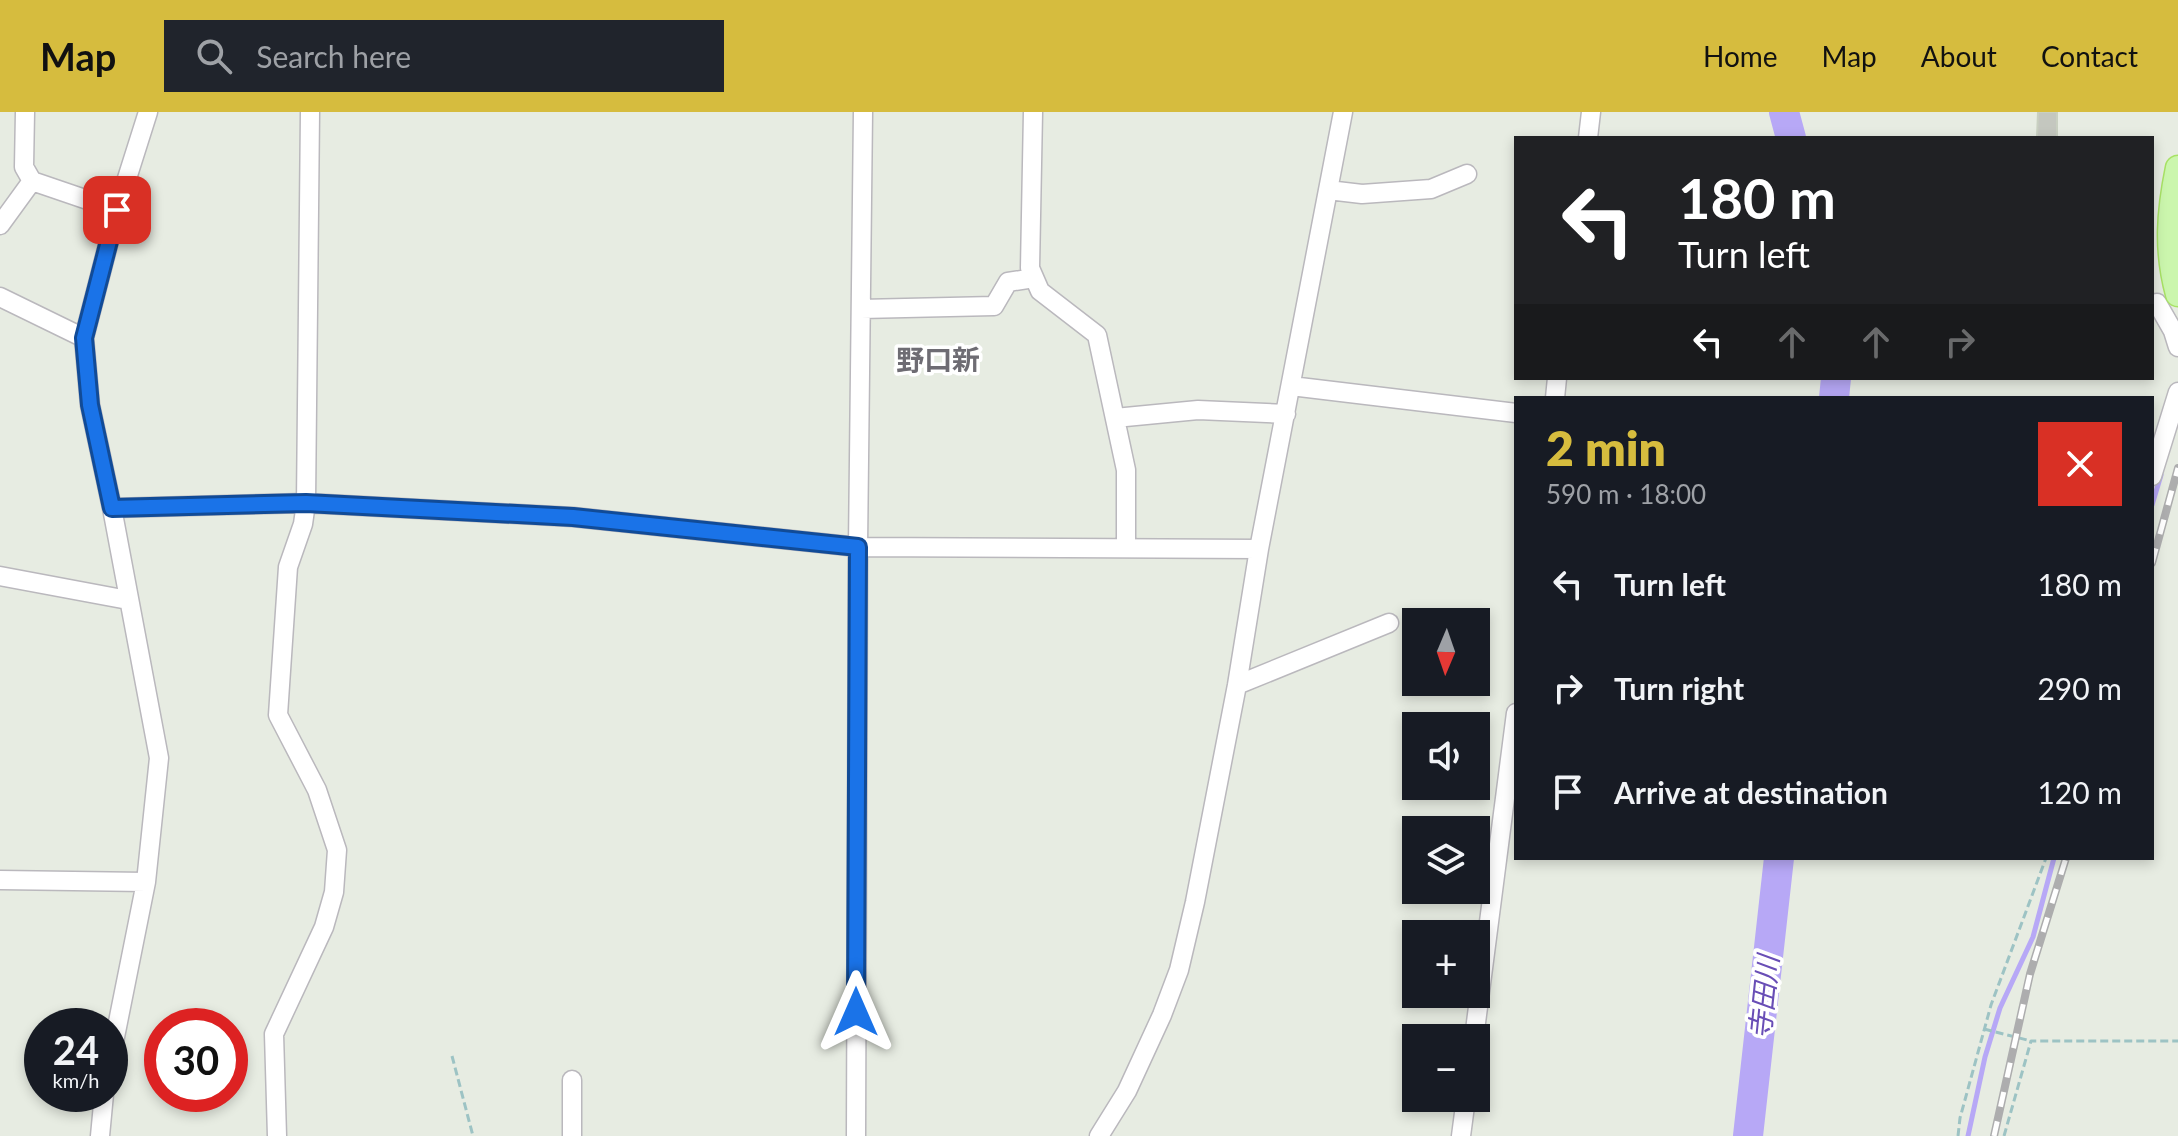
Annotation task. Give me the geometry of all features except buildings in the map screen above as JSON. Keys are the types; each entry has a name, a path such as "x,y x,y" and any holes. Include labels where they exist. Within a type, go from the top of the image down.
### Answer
{"main road":[{"path":"2166,299 2171,267 2168,239 2171,203 2178,168"}],"street":[{"path":"25,112 24,167 32,181 117,210"},
{"path":"121,1008 146,882 159,758 90,405 84,338 117,210 148,112"},
{"path":"277,1136 274,1034 324,927 334,892 337,850 317,790 278,715 288,567 303,524 306,503 310,112"},
{"path":"856,1136 863,112"},
{"path":"1033,112 1030,268 1040,291 1097,335 1126,470 1126,548"},
{"path":"1588,136 1591,112"},
{"path":"1099,1136 1127,1091 1162,1015 1179,970 1195,902 1328,190 1339,113"},
{"path":"1328,190 1362,194 1431,189 1467,174"},
{"path":"0,225 32,181"},
{"path":"861,309 994,306 1008,282 1034,278"},
{"path":"0,297 84,338"},
{"path":"2166,299 2178,347"},
{"path":"1291,386 1514,413"},
{"path":"2154,470 2178,392"},
{"path":"1115,418 1198,410 1286,414"},
{"path":"112,508 306,503 573,517 858,547 1259,549"},
{"path":"0,576 128,600"},
{"path":"1237,685 1389,623"},
{"path":"1476,1024 1514,728"},
{"path":"0,880 146,882"},
{"path":"572,1080 572,1136"},
{"path":"100,1136 102,1112"},
{"path":"1461,1136 1464,1112"}],"path":[{"path":"1958,1136 1984,1029 2045,860"},
{"path":"1984,1029 2031,1041 2178,1041"},
{"path":"2004,1136 2031,1041"},
{"path":"452,1056 473,1136"}],"waterway":[{"name":"寺田川","path":"1784,112 1790,136"},
{"name":"寺田川","path":"1834,396 1836,380"},
{"path":"2154,498 2161,475"},
{"name":"寺田川","path":"1748,1136 1779,860"},
{"path":"1968,1136 1985,1057 2000,1008 2033,937 2053,860"}],"railway":[{"path":"2154,556 2178,468"},
{"path":"1994,1136 2030,974 2065,860"}],"district":[{"name":"野口新","path":"938,359"}],"route":[{"path":"117,210 84,338 90,405 112,508 306,503 573,517 858,547 856,1012"}]}
